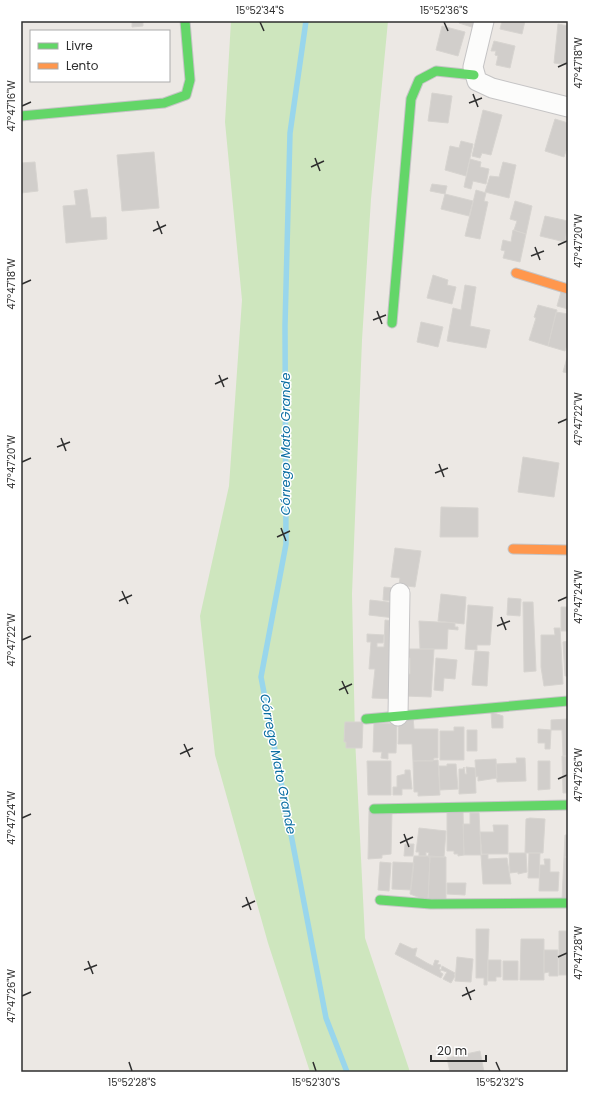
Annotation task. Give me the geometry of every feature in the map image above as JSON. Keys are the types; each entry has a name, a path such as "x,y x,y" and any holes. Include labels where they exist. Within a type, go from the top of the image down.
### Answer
{"street":[{"path":"21,116 164,104 186,95 190,80 185,21"},
{"path":"484,21 472,66 474,75 481,84 568,107"},
{"path":"392,323 411,99 419,80 436,71 474,75"},
{"path":"516,273 568,289"},
{"path":"513,549 568,550"},
{"path":"398,716 400,593"},
{"path":"366,718 568,701"},
{"path":"374,809 568,805"},
{"path":"380,900 431,904 568,902"}],"green space":[{"path":"231,21 388,21 371,199 362,340 352,594 355,738 365,938 410,1072 310,1072 268,943 215,755 200,616 229,486 242,300 225,122"}],"building":[{"path":"132,21 143,21 143,26 132,27"},
{"path":"459,21 477,21 475,28 459,23"},
{"path":"502,21 525,21 522,34 500,29"},
{"path":"558,24 568,26 568,65 554,63"},
{"path":"442,26 465,32 458,56 436,50"},
{"path":"494,41 515,46 510,68 496,65 498,56 495,55 496,51 491,51"},
{"path":"432,93 452,96 448,123 428,121"},
{"path":"483,110 502,115 491,155 482,153 480,158 472,156"},
{"path":"555,119 568,123 568,145 564,157 545,151"},
{"path":"461,141 473,144 466,176 445,170 450,146 459,148"},
{"path":"154,152 159,208 122,211 117,155"},
{"path":"470,159 481,162 480,167 489,169 486,184 473,181 471,189 464,187"},
{"path":"35,162 38,191 21,193 21,163"},
{"path":"503,162 516,165 509,198 485,192 490,176 499,177"},
{"path":"432,184 447,186 445,194 430,191"},
{"path":"87,189 91,218 106,217 107,239 66,243 63,206 76,205 74,191"},
{"path":"476,190 486,193 484,201 488,202 480,239 465,236"},
{"path":"445,194 473,201 469,216 441,209"},
{"path":"515,201 532,206 526,234 514,230 517,221 510,219"},
{"path":"545,216 568,221 565,242 540,236"},
{"path":"513,230 526,234 520,262 503,258 505,251 501,250 503,240 511,242"},
{"path":"433,275 448,280 447,285 456,287 452,304 427,298"},
{"path":"465,285 476,287 470,326 490,330 486,348 447,341 453,308 461,310"},
{"path":"561,292 568,294 568,309 557,306"},
{"path":"538,305 557,310 548,346 529,340 536,318 534,317"},
{"path":"556,312 568,314 568,343 565,351 548,346"},
{"path":"421,322 443,327 438,347 417,342"},
{"path":"568,354 568,373 563,372"},
{"path":"523,457 559,463 554,497 518,492"},
{"path":"441,507 478,508 478,537 440,537"},
{"path":"395,548 421,551 415,587 399,585 400,578 391,577"},
{"path":"384,587 403,589 392,601 383,600"},
{"path":"441,594 466,597 464,624 438,621"},
{"path":"508,598 521,599 520,616 507,615"},
{"path":"370,600 405,604 403,619 369,615"},
{"path":"523,602 533,602 536,671 524,672"},
{"path":"468,605 493,607 490,645 477,645 477,650 465,649"},
{"path":"561,607 568,607 568,631 561,631"},
{"path":"385,620 403,622 397,699 372,698 375,669 369,669 371,642 367,642 367,634 384,635 383,643 377,643 377,647 384,647"},
{"path":"419,621 455,623 455,627 458,627 458,630 448,629 447,649 420,649"},
{"path":"554,628 560,628 563,684 544,686 541,667 541,635 555,635"},
{"path":"568,641 568,676 565,676 563,642"},
{"path":"408,649 434,649 431,697 405,696 406,674 410,674 410,658 407,656"},
{"path":"475,651 489,652 487,686 472,685"},
{"path":"436,658 457,660 455,679 444,678 443,691 434,690"},
{"path":"491,712 503,716 503,728 492,728"},
{"path":"399,717 413,717 414,729 438,729 438,758 434,758 433,761 413,761 412,744 398,744"},
{"path":"568,719 568,756 563,756 562,730 551,730 551,720"},
{"path":"345,722 363,722 362,748 346,748 346,742 344,742"},
{"path":"374,723 397,724 396,753 388,753 388,759 381,758 382,752 373,752"},
{"path":"454,727 464,727 464,760 440,760 440,731 454,731"},
{"path":"538,729 551,730 550,749 545,749 545,743 538,743"},
{"path":"467,730 477,730 477,751 467,751"},
{"path":"562,756 568,756 568,793 563,793"},
{"path":"516,758 525,758 526,781 497,782 496,764 517,763"},
{"path":"496,759 497,778 478,781 478,776 476,777 475,760"},
{"path":"438,760 440,795 418,796 418,792 414,792 413,761"},
{"path":"367,761 391,761 391,795 368,795"},
{"path":"538,761 550,761 550,789 538,790"},
{"path":"447,764 456,764 458,789 440,790 439,766 447,766"},
{"path":"464,767 465,774 467,774 466,767 475,768 476,793 459,794 459,769 463,769"},
{"path":"405,770 410,770 412,789 402,789 402,795 393,795 393,787 397,787 397,776 405,774"},
{"path":"369,811 392,811 391,854 382,855 382,858 368,859"},
{"path":"463,811 464,855 458,856 458,854 454,854 454,851 447,851 447,812"},
{"path":"470,813 479,813 481,855 464,855 463,824 470,824"},
{"path":"526,819 545,819 543,853 525,853"},
{"path":"493,825 508,825 508,854 482,854 480,832 494,832"},
{"path":"419,828 446,831 444,857 428,857 429,853 426,852 426,856 419,856 419,852 416,852"},
{"path":"565,835 568,835 568,857 564,857"},
{"path":"405,844 414,844 413,856 404,856"},
{"path":"509,853 526,853 527,872 518,874 518,872 510,873"},
{"path":"529,853 540,853 539,878 528,878"},
{"path":"488,854 488,859 507,858 511,884 483,884 481,855"},
{"path":"414,856 430,856 428,901 410,894"},
{"path":"430,856 446,857 446,902 428,901"},
{"path":"564,857 568,857 568,900 562,900"},
{"path":"544,859 550,859 550,872 559,872 558,891 539,891 540,865 545,865"},
{"path":"380,862 391,863 389,891 378,890"},
{"path":"393,862 414,863 411,890 392,889"},
{"path":"447,883 466,883 465,895 447,894"},
{"path":"476,929 489,929 487,985 484,985 484,978 476,978"},
{"path":"559,931 568,931 568,975 559,975"},
{"path":"521,939 544,939 544,980 520,980"},
{"path":"400,943 413,949 417,948 415,956 433,966 435,960 439,961 437,964 441,965 439,969 443,974 441,978 395,954"},
{"path":"544,950 558,950 558,976 549,976 549,972 544,973"},
{"path":"457,957 473,959 471,982 455,981"},
{"path":"488,960 501,960 501,977 496,977 496,981 488,981"},
{"path":"503,961 518,961 518,980 503,980"},
{"path":"442,966 455,973 451,983 443,979 447,972 441,970"},
{"path":"480,1051 484,1072 450,1072 447,1058"}],"waterway":[{"name":"Córrego Mato Grande","path":"306,21 290,133 285,326 286,544 261,677 326,1018 347,1072"}],"traffic: fast":[{"path":"21,116 164,103 186,95 190,80 185,21"},
{"path":"392,323 411,99 419,80 436,71 474,75"},
{"path":"366,719 568,701"},
{"path":"374,809 568,805"},
{"path":"380,900 431,904 568,903"}],"traffic: slow":[{"path":"516,273 568,289"},
{"path":"513,549 568,550"}]}
